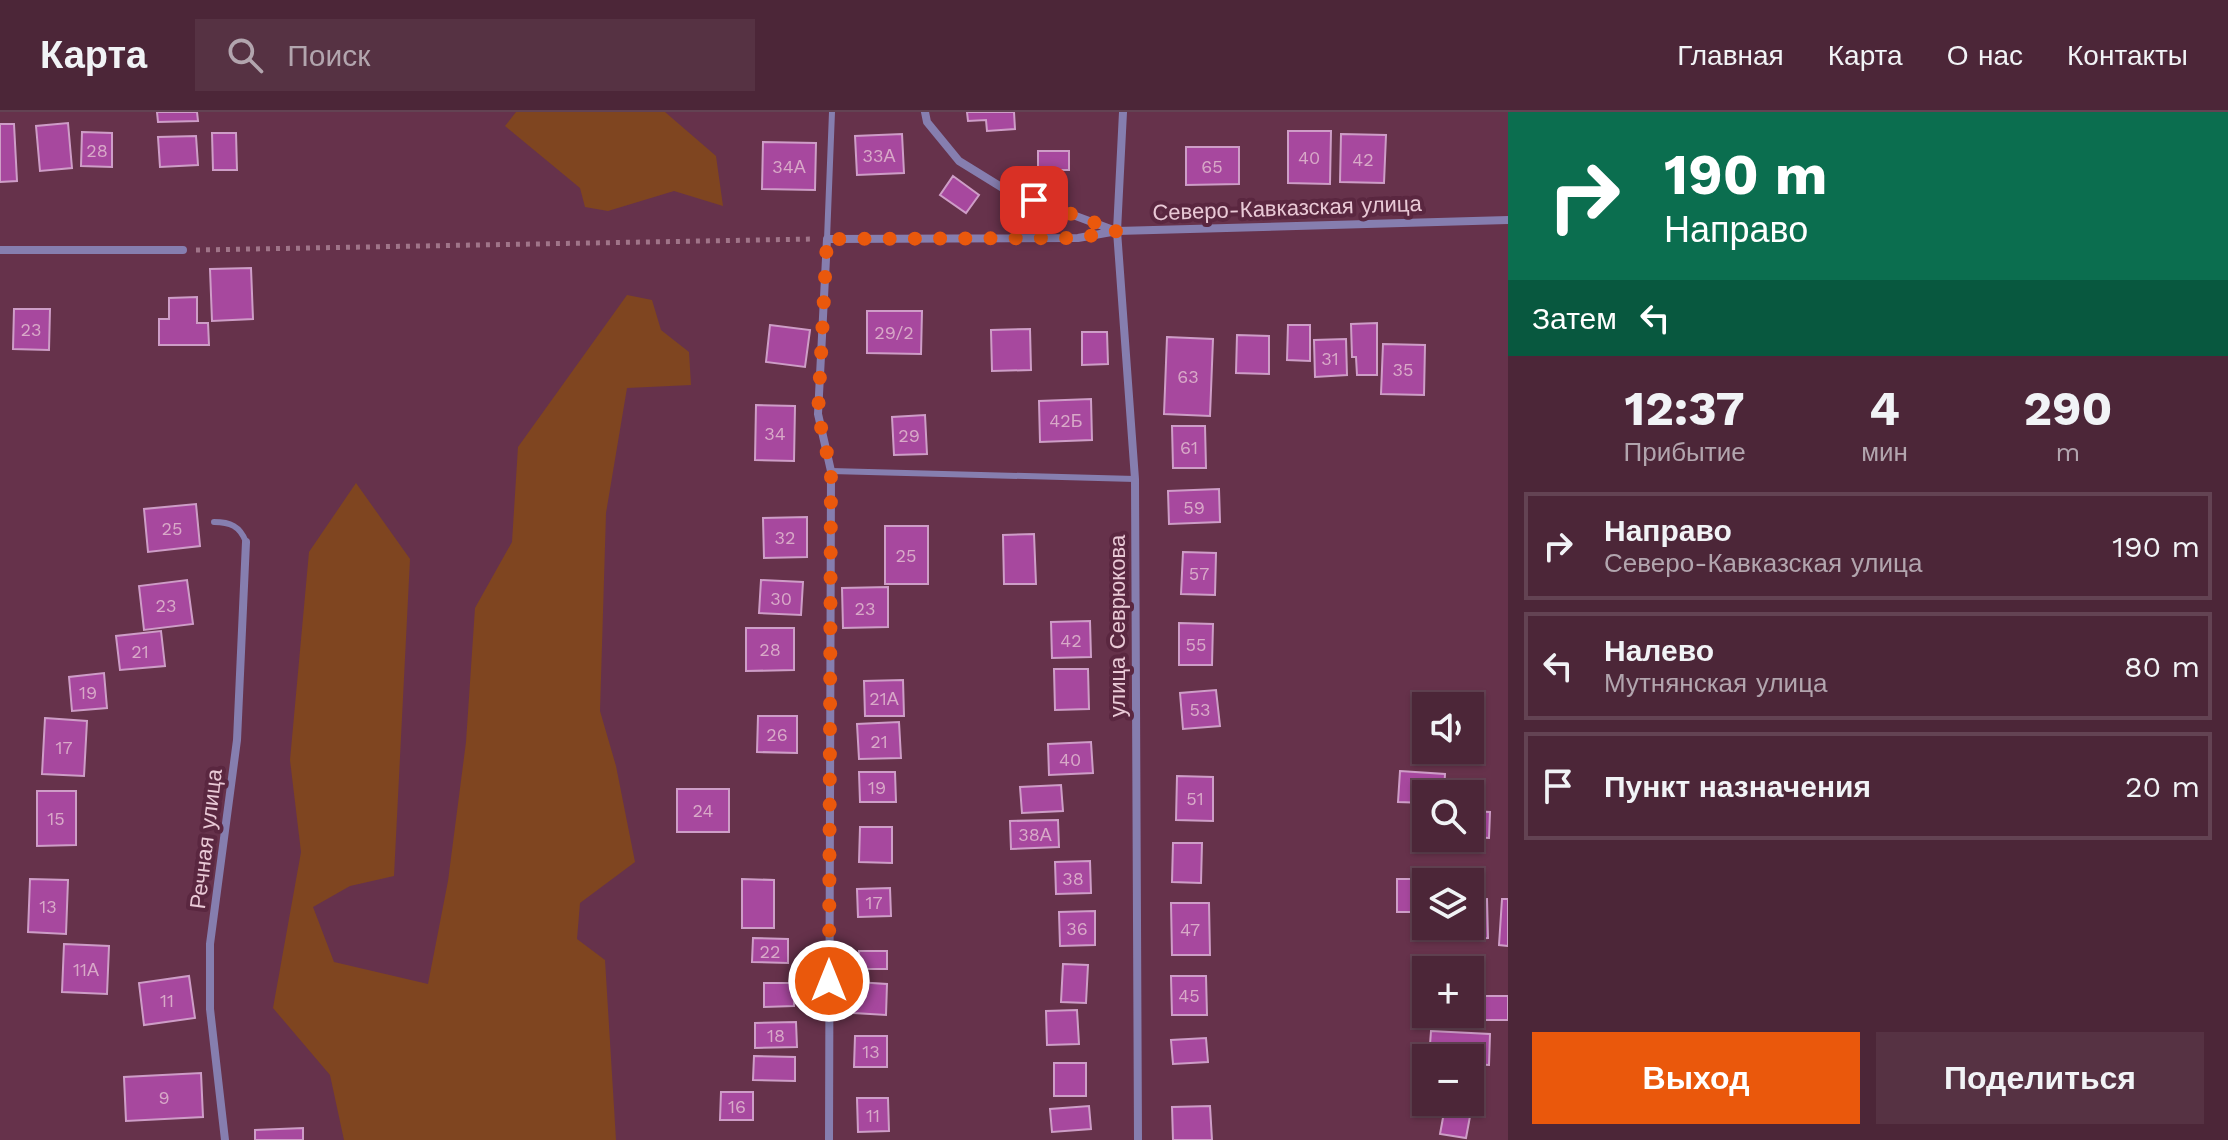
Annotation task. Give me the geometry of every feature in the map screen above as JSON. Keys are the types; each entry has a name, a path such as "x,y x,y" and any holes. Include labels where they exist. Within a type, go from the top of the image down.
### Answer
{"street":[{"path":"925,112 927,122 959,161 1006,190 1117,231"},
{"name":"улица Севрюкова","path":"1123,112 1117,231 1135,479 1138,1140"},
{"name":"Северо-Кавказская улица","path":"827,239 1078,238 1117,231 1508,220"},
{"path":"827,239 818,414 831,471 829,1140"},
{"path":"0,250 183,250"},
{"name":"Речная улица","path":"225,1140 210,1009 210,944 237,740 246,542"}],"lane":[{"path":"827,239 832,112"},
{"path":"831,471 1135,479"},
{"path":"214,522 227,522 235,526 246,542"}],"path":[{"path":"183,250 827,239"}],"shaded area":[{"path":"516,112 665,112 716,156 723,206 674,191 608,211 585,207 580,188 505,126"},
{"path":"627,295 652,300 661,330 689,352 691,385 627,388 606,513 600,711 616,766 635,862 580,903 577,939 605,960 616,1140 344,1140 330,1075 273,1008 301,852 290,760 309,552 356,483 410,559 394,876 350,886 313,907 334,962 428,984 448,881 466,742 475,608 512,542 518,447"}],"building":[{"path":"157,112 197,112 198,121 158,122"},
{"path":"967,112 1014,112 1015,129 987,131 986,120 968,121"},
{"path":"68,123 72,168 40,171 36,126"},
{"path":"0,124 14,124 17,181 0,182"},
{"path":"1288,131 1331,131 1330,184 1288,183"},
{"path":"82,132 112,133 112,167 81,166"},
{"path":"212,133 236,133 237,170 213,170"},
{"path":"902,134 904,173 857,175 855,136"},
{"path":"1341,134 1386,135 1384,183 1340,182"},
{"path":"196,136 198,165 160,167 158,137"},
{"path":"763,142 816,143 815,190 762,189"},
{"path":"1186,147 1239,147 1239,184 1186,185"},
{"path":"1038,151 1069,151 1069,170 1038,170"},
{"path":"953,176 979,195 966,213 940,195"},
{"path":"251,268 253,319 212,321 210,269"},
{"path":"197,297 197,323 208,323 209,345 159,345 159,319 169,319 169,298"},
{"path":"14,309 50,309 49,350 13,349"},
{"path":"867,311 922,311 921,354 867,353"},
{"path":"1377,323 1377,375 1357,375 1356,357 1352,357 1351,324"},
{"path":"770,325 810,330 805,367 766,362"},
{"path":"1288,325 1310,325 1310,361 1287,360"},
{"path":"1030,329 1031,370 992,371 991,330"},
{"path":"1082,332 1107,332 1108,364 1082,365"},
{"path":"1237,335 1269,336 1269,374 1236,373"},
{"path":"1167,337 1213,339 1210,416 1164,414"},
{"path":"1346,339 1347,375 1315,377 1314,340"},
{"path":"1383,344 1425,345 1424,395 1381,394"},
{"path":"1091,399 1092,440 1040,442 1039,401"},
{"path":"756,405 795,406 794,461 755,460"},
{"path":"925,415 927,454 894,455 892,417"},
{"path":"1172,426 1205,426 1206,468 1173,468"},
{"path":"1219,489 1220,522 1169,524 1168,491"},
{"path":"196,504 200,546 148,552 144,509"},
{"path":"807,517 807,557 764,558 763,518"},
{"path":"885,526 928,526 928,584 885,584"},
{"path":"1034,534 1036,584 1004,584 1003,535"},
{"path":"1183,552 1216,553 1215,595 1181,594"},
{"path":"187,580 193,624 144,630 139,586"},
{"path":"761,580 803,582 801,615 759,613"},
{"path":"888,587 888,627 843,628 842,588"},
{"path":"1090,621 1091,657 1052,658 1051,622"},
{"path":"1179,623 1213,624 1212,665 1179,665"},
{"path":"746,628 794,628 794,670 746,671"},
{"path":"161,631 165,666 120,670 116,636"},
{"path":"1054,669 1088,669 1089,709 1055,710"},
{"path":"104,673 107,708 72,711 69,677"},
{"path":"903,680 904,716 865,716 864,681"},
{"path":"1216,690 1220,726 1183,729 1180,693"},
{"path":"758,716 797,716 797,753 757,752"},
{"path":"45,718 87,721 84,776 42,774"},
{"path":"899,722 901,758 859,759 857,724"},
{"path":"1091,742 1093,773 1049,775 1048,744"},
{"path":"1400,771 1445,774 1445,780 1412,780 1412,802 1398,802"},
{"path":"859,772 895,772 896,802 860,802"},
{"path":"1177,776 1213,777 1213,821 1176,820"},
{"path":"1061,785 1063,811 1022,813 1020,787"},
{"path":"677,789 729,789 729,832 677,832"},
{"path":"37,791 76,791 76,845 37,846"},
{"path":"1484,812 1490,812 1489,838 1484,838"},
{"path":"1058,820 1059,847 1011,849 1010,821"},
{"path":"860,827 892,827 892,863 859,862"},
{"path":"1173,843 1202,843 1201,883 1172,882"},
{"path":"1090,861 1091,893 1056,894 1055,862"},
{"path":"30,879 68,880 66,934 28,932"},
{"path":"742,879 774,880 774,928 742,928"},
{"path":"1397,879 1412,879 1412,912 1397,912"},
{"path":"890,888 891,916 858,917 857,889"},
{"path":"1484,899 1487,899 1488,938 1484,938"},
{"path":"1502,899 1508,899 1508,946 1499,945"},
{"path":"1171,903 1209,903 1210,955 1172,955"},
{"path":"1095,911 1095,945 1060,946 1059,912"},
{"path":"753,938 788,939 788,963 752,962"},
{"path":"64,944 109,946 107,994 62,992"},
{"path":"859,951 887,951 887,969 859,969"},
{"path":"1063,964 1088,965 1086,1003 1061,1002"},
{"path":"189,976 195,1018 144,1025 139,983"},
{"path":"1171,976 1206,976 1207,1015 1172,1015"},
{"path":"856,982 887,984 886,1015 854,1013"},
{"path":"764,983 794,983 794,1006 764,1007"},
{"path":"1484,996 1508,996 1508,1020 1484,1020"},
{"path":"1077,1010 1079,1044 1047,1045 1046,1011"},
{"path":"796,1022 797,1047 755,1048 755,1023"},
{"path":"1431,1031 1490,1034 1489,1065 1484,1065 1484,1044 1430,1044"},
{"path":"855,1036 887,1036 887,1067 854,1067"},
{"path":"1206,1038 1208,1062 1173,1064 1171,1040"},
{"path":"754,1056 795,1057 795,1081 753,1080"},
{"path":"1054,1063 1086,1063 1086,1096 1054,1096"},
{"path":"201,1073 203,1117 126,1121 124,1077"},
{"path":"721,1092 753,1092 753,1120 720,1120"},
{"path":"857,1098 888,1098 889,1131 858,1132"},
{"path":"1089,1106 1091,1129 1052,1132 1050,1109"},
{"path":"1210,1106 1212,1140 1173,1140 1172,1107"},
{"path":"1443,1116 1470,1116 1466,1138 1440,1134"},
{"path":"303,1128 303,1140 255,1140 255,1130"}],"route":[{"path":"829,981 831,471 818,414 827,239 1078,238 1117,231 1034,200"}]}
